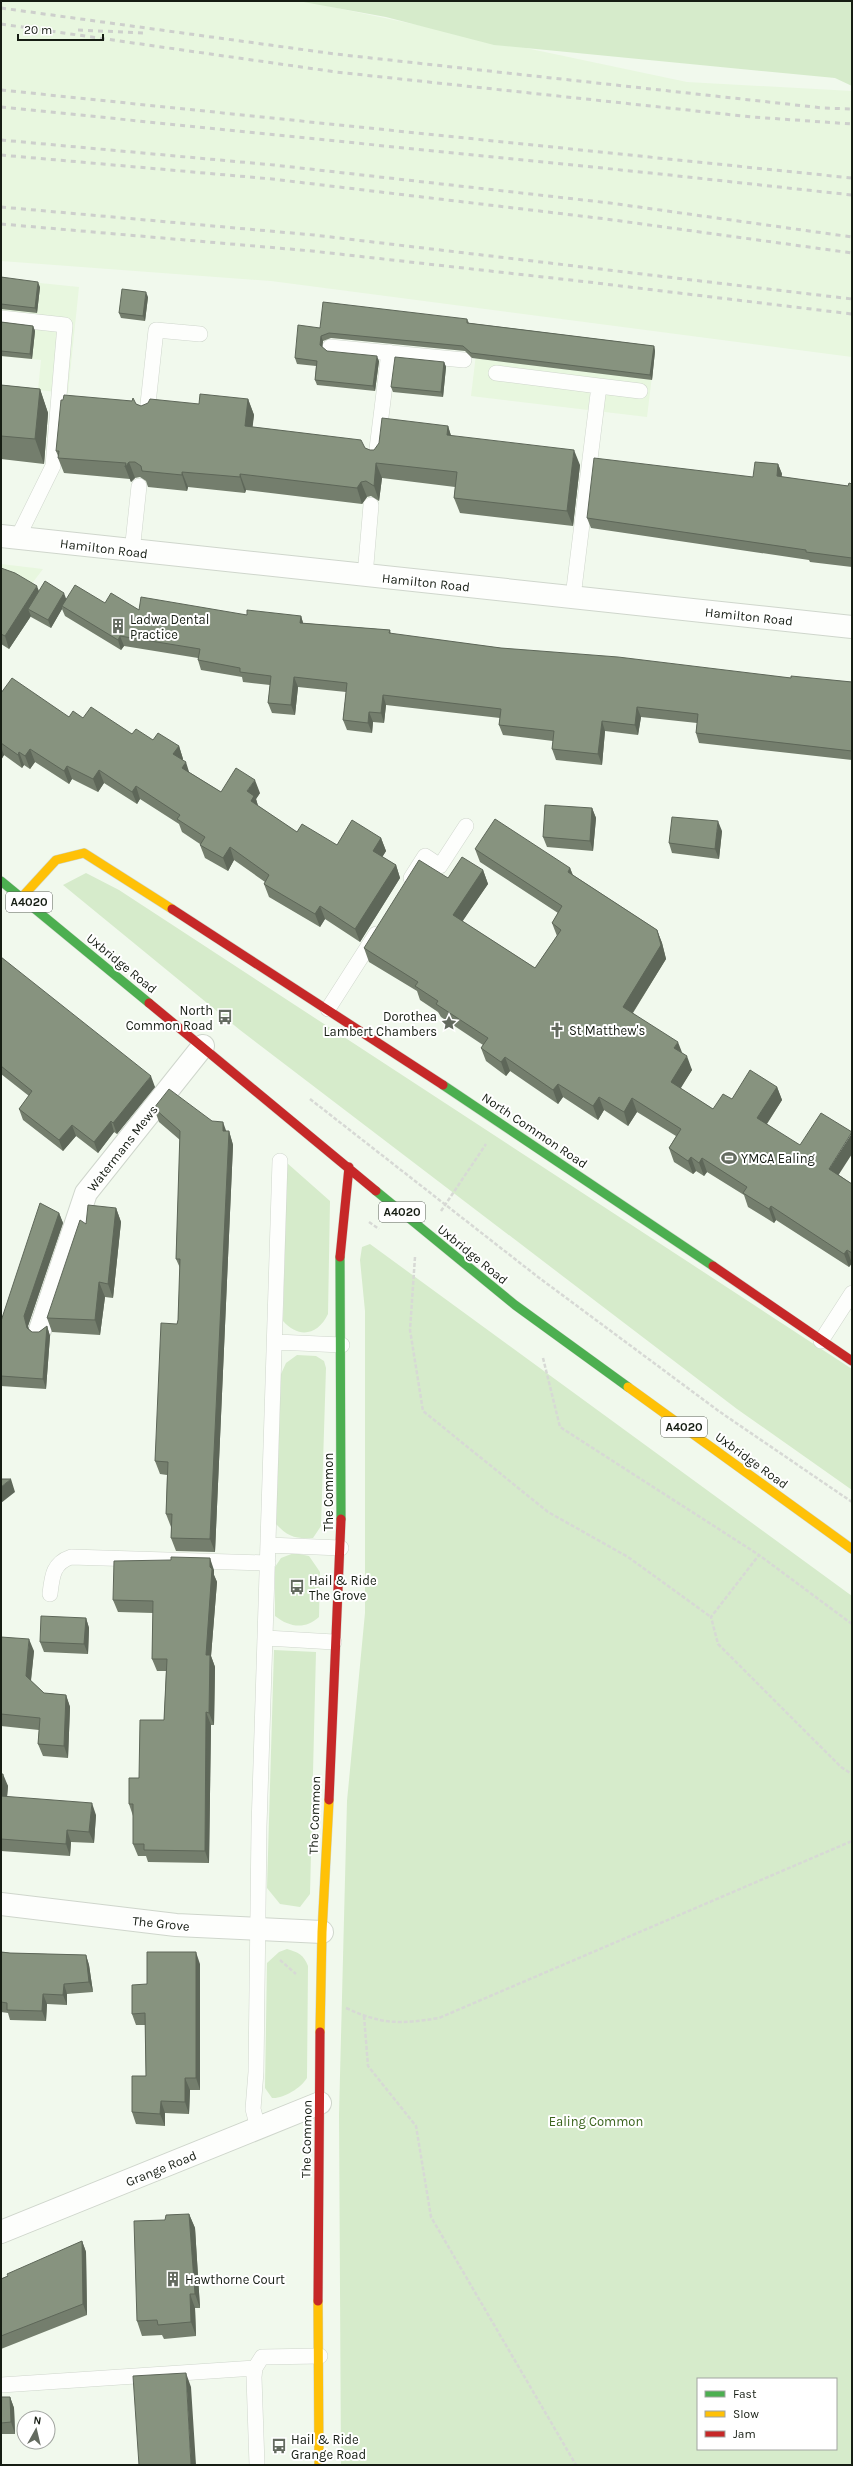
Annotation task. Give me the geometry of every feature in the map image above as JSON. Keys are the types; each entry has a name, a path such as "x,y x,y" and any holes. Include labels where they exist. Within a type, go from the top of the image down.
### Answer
{"street":[{"name":"Hamilton Road","path":"9,537 132,552 852,627"},
{"name":"North Common Road","path":"8,891 56,860 84,853 501,1122 852,1361"},
{"name":"Uxbridge Road","path":"8,891 203,1046 516,1305 852,1549"},
{"name":"Watermans Mews","path":"40,1330 86,1193 203,1046"},
{"name":"The Common","path":"319,2465 320,2356 318,2198 322,1932 334,1642 341,1548 342,1345 340,1250 349,1168"},
{"name":"The Grove","path":"1,1904 176,1925 322,1932"},
{"name":"Grange Road","path":"1,2232 320,2103"}],"lane":[{"path":"1,318 65,325 53,466 9,537"},
{"path":"147,413 156,330 200,334"},
{"path":"330,347 464,360"},
{"path":"376,457 389,352"},
{"path":"496,373 640,391"},
{"path":"573,597 599,386"},
{"path":"132,552 139,486"},
{"path":"365,576 371,505"},
{"path":"404,890 425,856 440,866 466,826"},
{"path":"328,1009 383,923"},
{"path":"258,2128 253,2109 256,2072 259,1827 276,1342 280,1161"},
{"path":"821,1341 852,1293"},
{"path":"276,1342 342,1345"},
{"path":"268,1545 341,1548"},
{"path":"50,1594 55,1567 61,1560 71,1557 268,1563"},
{"path":"266,1638 334,1642"},
{"path":"257,2465 255,2368 262,2357 320,2356"},
{"path":"1,2385 255,2368"}],"path":[{"path":"305,1097 538,1277 720,1412 852,1502"},
{"path":"446,1206 501,1122"},
{"path":"415,1256 410,1330 423,1411 548,1512 628,1556 711,1617 718,1644 841,1767 852,1774"},
{"path":"542,1354 560,1427 759,1555 852,1624"},
{"path":"711,1617 759,1555"},
{"path":"576,2465 431,2217 416,2126 368,2066 364,2016 400,2024 439,2018 852,1841"}],"shaded area":[{"path":"1,1 304,1 687,82 852,91 852,357 271,281 1,261"},
{"path":"1,279 79,287 68,393 38,390 41,360 1,356"},
{"path":"479,329 655,351 647,417 471,396"},
{"path":"1,564 43,569 27,590 42,599 1,644"}],"green space":[{"path":"298,1 852,1 852,86 835,78 494,45 386,17"},
{"path":"86,873 119,890 852,1369 852,1490 737,1409 240,1030 63,885"},
{"path":"287,1163 330,1201 328,1314 319,1326 308,1332 295,1330 283,1321"},
{"name":"Ealing Common","path":"370,1244 852,1596 852,2465 341,2465 339,2115 347,1801 365,1613 365,1311 360,1260 362,1247"},
{"path":"297,1355 316,1356 324,1361 326,1368 321,1526 313,1538 293,1536 284,1532 276,1524 281,1374 286,1363"},
{"path":"294,1553 309,1556 320,1572 319,1617 308,1624 297,1626 286,1623 275,1616 275,1567 281,1558"},
{"path":"274,1650 316,1652 310,1894 300,1907 280,1904 267,1888"},
{"path":"287,1949 300,1954 305,1959 308,1966 307,2078 301,2085 286,2095 272,2098 265,2088 267,1963 279,1952"}],"building":[{"path":"1,277 38,282 35,308 1,304"},
{"path":"122,289 146,292 143,316 119,313"},
{"path":"323,302 467,319 467,323 654,346 650,375 471,353 463,346 329,333 321,336 320,345 327,351 377,356 373,386 315,380 317,361 295,358 298,325 320,328"},
{"path":"1,322 33,326 30,354 1,351"},
{"path":"395,357 444,362 441,392 391,387"},
{"path":"1,385 40,389 35,439 1,436"},
{"path":"200,394 248,399 245,426 361,440 365,448 370,450 374,450 379,443 382,418 448,426 447,435 574,450 567,511 454,498 457,472 376,463 374,486 366,481 361,482 357,488 240,474 240,477 182,472 182,475 142,471 141,466 135,462 129,462 125,467 126,463 58,458 59,451 56,451 61,400 63,400 64,395 132,401 133,398 136,404 141,406 148,403 150,399 199,404"},
{"path":"594,458 753,477 755,462 778,464 777,476 848,486 849,483 852,484 852,558 587,518"},
{"path":"1,568 15,573 37,586 5,636 1,634"},
{"path":"45,581 64,593 48,620 28,609"},
{"path":"75,585 105,603 111,593 139,610 141,597 247,615 247,610 301,616 300,623 390,630 389,633 501,648 618,657 791,678 791,676 852,682 852,751 696,733 698,714 637,707 635,725 602,721 598,754 552,749 554,731 499,725 501,709 383,695 381,713 369,712 368,723 343,720 347,683 294,677 291,705 268,703 271,676 240,672 240,668 198,660 200,649 120,636 118,640 62,606"},
{"path":"12,678 69,717 73,711 83,718 91,707 132,734 136,729 153,740 158,733 179,746 173,754 186,762 182,768 221,792 236,768 255,780 247,791 254,796 251,801 297,832 302,824 337,845 352,820 381,838 373,851 396,865 355,929 320,906 315,914 264,884 269,875 230,847 223,858 200,845 205,837 177,819 180,815 136,786 132,792 99,770 93,779 67,766 64,771 30,749 25,756 19,752 18,755 1,743 1,693"},
{"path":"545,805 592,808 590,841 543,837"},
{"path":"672,817 718,821 715,849 669,843"},
{"path":"495,819 570,868 568,872 657,930 661,945 623,1007 678,1042 674,1048 687,1056 671,1082 713,1109 723,1094 732,1099 750,1070 777,1087 757,1118 800,1145 821,1113 852,1132 829,1169 852,1184 852,1253 847,1250 844,1254 771,1206 769,1209 743,1193 747,1187 702,1158 699,1163 691,1157 688,1161 669,1148 681,1129 632,1098 624,1112 599,1097 593,1106 558,1084 553,1090 505,1057 501,1062 481,1048 488,1038 436,1004 438,1001 415,986 418,982 364,948 419,860 448,878 462,857 483,870 453,915 535,968 561,930 552,923 562,906 475,849"},
{"path":"1,957 151,1076 113,1123 111,1121 94,1142 72,1125 59,1140 19,1109 32,1091 1,1066"},
{"path":"169,1089 212,1121 223,1122 223,1131 229,1131 210,1539 171,1538 172,1514 166,1514 168,1462 155,1461 161,1323 177,1324 178,1320 180,1259 176,1259 180,1131 154,1108"},
{"path":"40,1203 59,1213 24,1316 27,1328 32,1332 39,1332 47,1326 43,1379 1,1376 1,1321"},
{"path":"88,1205 116,1208 108,1284 99,1282 95,1320 47,1318 80,1220 86,1224"},
{"path":"1,1479 11,1479 1,1487"},
{"path":"171,1557 210,1558 210,1567 212,1569 206,1655 210,1655 209,1713 206,1712 205,1851 144,1850 144,1844 133,1844 133,1804 129,1804 129,1778 139,1778 140,1720 164,1720 167,1659 152,1659 153,1601 113,1600 114,1561 171,1560"},
{"path":"41,1616 86,1618 84,1644 40,1642"},
{"path":"1,1637 29,1639 26,1676 44,1693 66,1695 64,1746 38,1744 40,1718 1,1714"},
{"path":"1,1774 3,1774 1,1796"},
{"path":"1,1796 92,1803 89,1832 67,1830 66,1844 1,1839"},
{"path":"1,1952 86,1955 89,1982 64,1984 63,1995 43,1994 42,2011 7,2010 7,2003 1,2002"},
{"path":"147,1952 196,1952 196,2078 185,2078 185,2102 161,2101 160,2114 132,2112 132,2076 146,2076 145,2013 132,2014 132,1985 147,1984"},
{"name":"Hawthorne Court","path":"189,2214 195,2294 190,2294 191,2322 158,2325 157,2320 137,2321 134,2221 165,2220 166,2215"},
{"path":"82,2241 83,2304 1,2336 1,2279 8,2276 7,2274"},
{"path":"186,2373 191,2465 139,2465 133,2376"},
{"path":"1,2397 10,2397 11,2422 1,2423"}],"railway":[{"path":"1,8 335,54 823,108 852,109"},
{"path":"1,24 336,72 752,117 852,124"},
{"path":"78,30 144,33"},
{"path":"1,90 852,178"},
{"path":"1,107 651,173 852,195"},
{"path":"1,140 274,165 610,203 852,237"},
{"path":"1,155 272,179 606,219 852,253"},
{"path":"1,207 314,235 852,299"},
{"path":"1,224 312,251 852,314"}],"traffic: fast":[{"path":"1,881 149,1003"},
{"path":"443,1085 713,1266"},
{"path":"376,1191 515,1305 628,1387"},
{"path":"340,1257 341,1519"}],"traffic: slow":[{"path":"22,897 56,860 84,853 172,909"},
{"path":"628,1387 852,1549"},
{"path":"320,2032 322,1932 329,1800"},
{"path":"318,2301 319,2465"}],"traffic: jam":[{"path":"172,909 443,1085"},
{"path":"149,1003 376,1191"},
{"path":"340,1257 349,1167"},
{"path":"713,1266 852,1361"},
{"path":"329,1800 341,1519"},
{"path":"318,2301 320,2032"}],"place":[{"name":"Ladwa Dental Practice","path":"118,626"},
{"name":"North Common Road","path":"225,1017"},
{"name":"Dorothea Lambert Chambers","path":"449,1023"},
{"name":"St Matthew's","path":"557,1030"},
{"name":"YMCA Ealing","path":"729,1158"},
{"name":"Hail & Ride The Grove","path":"297,1587"},
{"name":"Hawthorne Court","path":"173,2279"},
{"name":"Hail & Ride Grange Road","path":"279,2446"}]}
